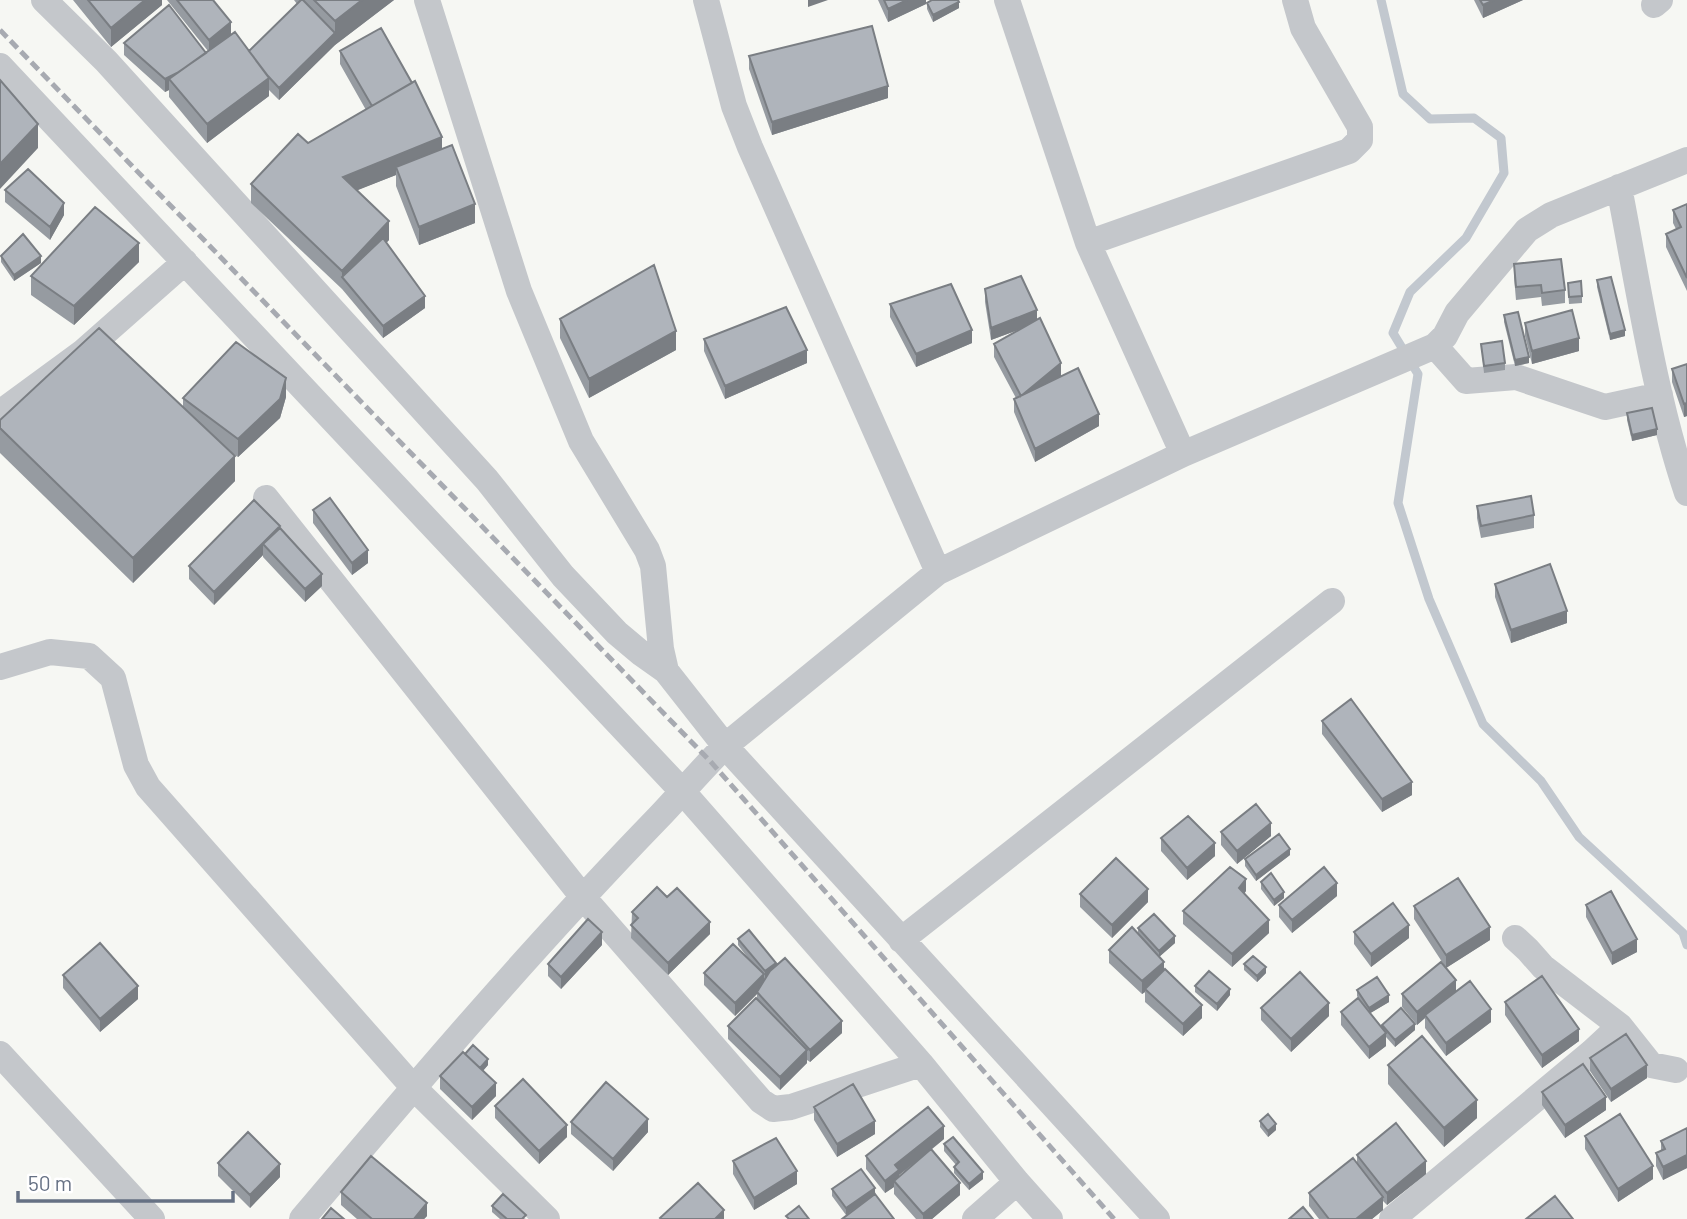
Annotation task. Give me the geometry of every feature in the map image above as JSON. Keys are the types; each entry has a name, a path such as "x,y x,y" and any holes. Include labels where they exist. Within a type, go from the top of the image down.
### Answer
{"street":[{"path":"44,0 115,71 487,480 563,576 617,633 666,671 725,746 1157,1219"},
{"path":"427,0 519,291 581,441 647,550 653,566 661,649 666,671"},
{"path":"706,0 734,106 750,148 938,572"},
{"path":"1007,0 1088,243 1183,454"},
{"path":"1088,243 1349,151 1360,140 1360,127 1303,28 1295,0"},
{"path":"0,66 683,792 921,1064 1050,1219"},
{"path":"302,1219 582,896 725,746 938,572 1183,454 1435,346 1446,337 1457,313 1527,230 1551,215 1687,160"},
{"path":"1619,187 1660,395 1682,460 1687,493"},
{"path":"0,413 83,352 185,262"},
{"path":"1435,346 1466,381 1516,377 1605,407 1660,395"},
{"path":"266,498 582,896 761,1101 774,1109 791,1107 921,1064"},
{"path":"901,940 1332,601"},
{"path":"0,667 50,652 89,656 113,678 136,765 148,787 414,1087 547,1219"},
{"path":"1515,939 1543,967 1620,1026 1651,1065 1676,1070"},
{"path":"1392,1219 1620,1026"},
{"path":"0,1054 152,1219"},
{"path":"975,1219 1017,1182"}],"building":[{"path":"88,0 145,0 111,28"},
{"path":"177,0 213,0 231,22 209,40"},
{"path":"301,0 335,33 279,88 249,51"},
{"path":"314,0 362,0 335,21"},
{"path":"884,0 907,0 888,9"},
{"path":"932,0 959,2 933,15 927,3"},
{"path":"1480,0 1494,0 1483,5"},
{"path":"169,5 206,53 165,79 124,43"},
{"path":"872,26 888,86 772,122 749,56"},
{"path":"381,28 412,83 372,106 340,51"},
{"path":"235,32 269,78 207,124 169,79"},
{"path":"0,80 38,124 0,164"},
{"path":"415,81 442,137 343,177 389,221 342,271 251,184 298,134 308,143"},
{"path":"452,145 475,204 419,227 396,167"},
{"path":"28,169 64,203 50,227 5,190"},
{"path":"1687,204 1687,278 1666,234 1681,227 1673,210"},
{"path":"95,207 139,243 74,306 31,276"},
{"path":"23,234 41,256 14,275 1,256"},
{"path":"383,238 425,296 383,326 342,277"},
{"path":"1561,259 1565,290 1542,293 1541,285 1516,287 1514,264"},
{"path":"654,265 676,331 589,379 560,319"},
{"path":"1021,276 1037,310 991,328 985,289"},
{"path":"1611,277 1625,330 1610,334 1597,280"},
{"path":"1581,281 1582,296 1569,297 1568,283"},
{"path":"951,284 972,330 916,354 890,304"},
{"path":"786,307 807,350 725,386 704,339"},
{"path":"1572,310 1579,338 1532,351 1525,323"},
{"path":"1518,312 1529,357 1515,360 1504,315"},
{"path":"1040,318 1061,363 1021,396 994,344"},
{"path":"99,328 235,456 133,558 0,428 0,420"},
{"path":"1502,341 1505,363 1484,366 1481,344"},
{"path":"236,342 286,378 280,399 238,439 183,398"},
{"path":"1687,364 1687,403 1684,404 1672,369"},
{"path":"1078,368 1099,414 1035,449 1014,399"},
{"path":"1652,408 1657,429 1632,435 1627,413"},
{"path":"1531,496 1534,515 1481,526 1477,506"},
{"path":"330,498 368,550 352,563 313,510"},
{"path":"254,500 280,526 214,592 189,566"},
{"path":"280,528 322,574 305,589 263,544"},
{"path":"1550,564 1567,611 1511,630 1495,584"},
{"path":"1351,699 1412,782 1382,799 1322,721"},
{"path":"1256,804 1271,823 1237,851 1221,832"},
{"path":"1188,816 1215,843 1187,868 1161,838"},
{"path":"1279,834 1290,849 1256,875 1245,859"},
{"path":"1116,858 1148,889 1112,925 1080,894"},
{"path":"1230,867 1246,879 1239,888 1269,920 1232,954 1183,911"},
{"path":"1324,867 1337,883 1292,920 1279,905"},
{"path":"1271,873 1284,892 1274,900 1261,882"},
{"path":"1458,878 1490,927 1446,955 1414,906"},
{"path":"657,887 667,897 677,888 710,922 668,963 631,925 638,918 632,912"},
{"path":"1611,891 1637,939 1612,953 1586,905"},
{"path":"1393,903 1409,925 1371,954 1354,932"},
{"path":"1154,914 1175,936 1159,951 1138,928"},
{"path":"588,919 602,932 561,977 548,964"},
{"path":"1132,927 1164,962 1142,981 1109,950"},
{"path":"749,930 776,963 765,971 738,939"},
{"path":"100,943 138,986 100,1019 63,975"},
{"path":"733,944 764,974 735,1003 704,973"},
{"path":"1253,956 1266,967 1257,976 1244,964"},
{"path":"785,958 842,1021 810,1050 757,992 770,971"},
{"path":"1441,962 1456,980 1417,1012 1402,994"},
{"path":"1165,969 1202,1005 1183,1024 1145,989"},
{"path":"1209,971 1230,989 1217,1004 1195,986"},
{"path":"1300,972 1329,1003 1291,1039 1261,1008"},
{"path":"1542,976 1579,1029 1542,1055 1505,1002"},
{"path":"1377,977 1389,995 1369,1008 1357,990"},
{"path":"1470,981 1491,1009 1446,1043 1425,1015"},
{"path":"756,998 807,1050 780,1077 728,1026"},
{"path":"1358,998 1386,1033 1369,1047 1341,1012"},
{"path":"1401,1008 1415,1024 1395,1040 1382,1025"},
{"path":"1626,1034 1647,1065 1611,1089 1590,1058"},
{"path":"1422,1036 1477,1100 1444,1128 1388,1065"},
{"path":"473,1045 488,1059 480,1068 465,1054"},
{"path":"463,1052 496,1083 472,1107 440,1076"},
{"path":"1583,1064 1606,1097 1565,1125 1542,1092"},
{"path":"523,1079 567,1125 539,1151 495,1106"},
{"path":"606,1082 648,1119 613,1159 571,1122"},
{"path":"853,1084 875,1121 837,1144 814,1107"},
{"path":"928,1107 944,1126 895,1165 899,1170 885,1181 866,1156"},
{"path":"1268,1114 1276,1124 1268,1131 1260,1121"},
{"path":"1620,1114 1653,1166 1618,1189 1585,1136"},
{"path":"1396,1123 1426,1161 1387,1193 1357,1155"},
{"path":"1687,1128 1687,1155 1663,1167 1656,1153 1665,1149 1661,1141"},
{"path":"248,1132 280,1164 250,1195 218,1163"},
{"path":"953,1137 983,1172 969,1184 954,1167 959,1162 944,1144"},
{"path":"776,1138 797,1171 754,1198 733,1161"},
{"path":"931,1149 960,1183 923,1214 894,1181"},
{"path":"371,1156 427,1203 414,1219 372,1219 341,1192"},
{"path":"1353,1158 1383,1197 1356,1219 1329,1219 1309,1193"},
{"path":"861,1169 875,1188 846,1208 832,1189"},
{"path":"698,1183 724,1210 715,1219 660,1218"},
{"path":"503,1194 526,1215 522,1219 507,1219 492,1206"},
{"path":"875,1194 894,1219 842,1219"},
{"path":"1555,1196 1573,1219 1526,1219"},
{"path":"799,1206 809,1219 789,1219 786,1216"},
{"path":"1303,1207 1313,1219 1289,1219"},
{"path":"331,1208 344,1219 322,1219"}],"waterway":[{"path":"1381,0 1403,94 1430,119 1474,118 1501,138 1504,173 1466,238 1410,292 1393,333 1418,374 1398,503 1429,599 1483,724 1541,781 1579,837 1683,933 1687,945"}],"railway":[{"path":"0,30 710,761 1114,1219"}]}
